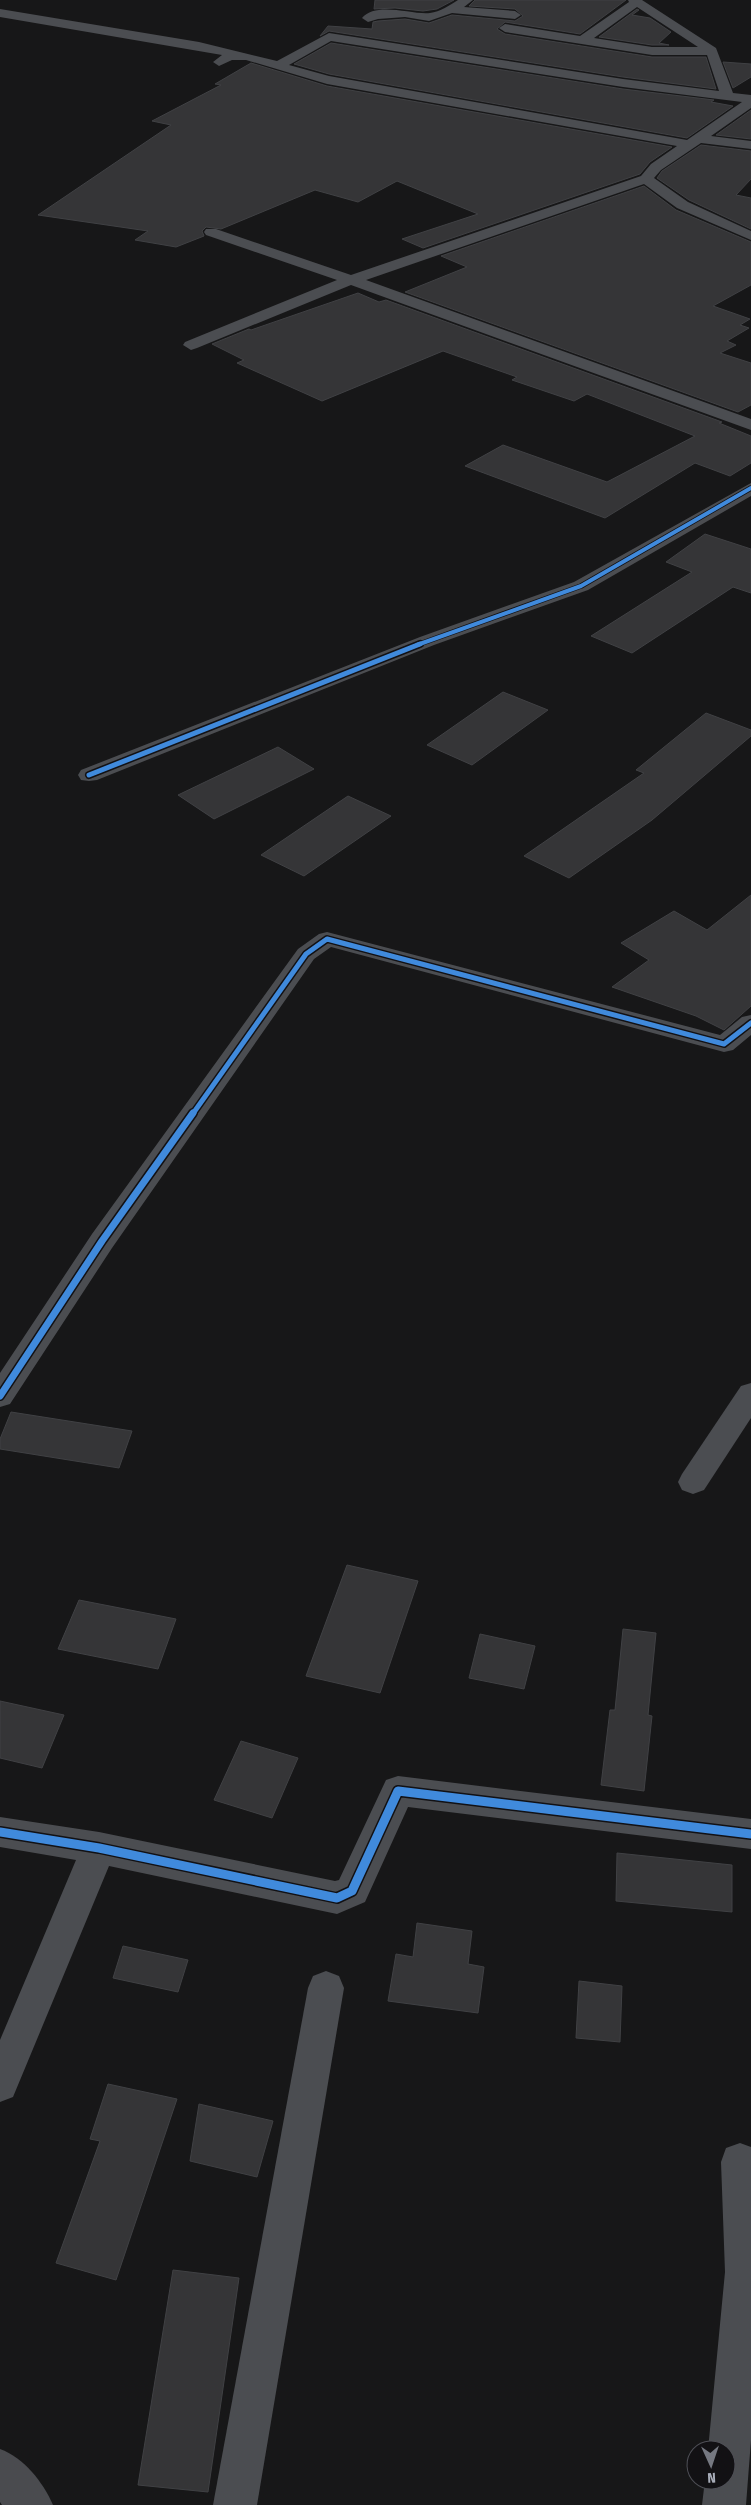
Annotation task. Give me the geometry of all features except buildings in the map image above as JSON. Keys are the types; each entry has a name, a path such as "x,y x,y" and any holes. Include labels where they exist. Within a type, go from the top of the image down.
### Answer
{"street":[{"path":"368,18 376,15 405,13 429,17 451,9 467,0"},
{"path":"583,40 636,1 712,51 727,95"},
{"path":"451,9 515,15"},
{"path":"0,13 199,46 238,54 327,80 693,141 751,145"},
{"path":"505,28 652,52 712,51"},
{"path":"279,65 329,37 623,83 727,95 751,100"},
{"path":"219,62 229,56 238,54"},
{"path":"190,345 351,280 646,179 656,167 751,100"},
{"path":"646,179 661,193 698,213 751,236"},
{"path":"211,232 351,280 751,425"},
{"path":"89,775 427,642 581,586 751,488"},
{"path":"0,1396 102,1241 300,962 306,954 327,939 724,1044 751,1022"},
{"path":"692,1482 751,1394"},
{"path":"0,1832 99,1848 337,1898 352,1891 398,1791 751,1834"},
{"path":"0,2084 99,1848"},
{"path":"235,2505 326,1988"},
{"path":"724,2505 745,2272 740,2162"},
{"path":"0,2470 31,2505"}],"cycle path":[{"path":"89,775 427,641 581,586 751,488"},
{"path":"0,1396 102,1241 306,954 327,939 724,1044 751,1023"},
{"path":"0,1832 99,1848 337,1898 352,1891 398,1791 751,1834"}]}
